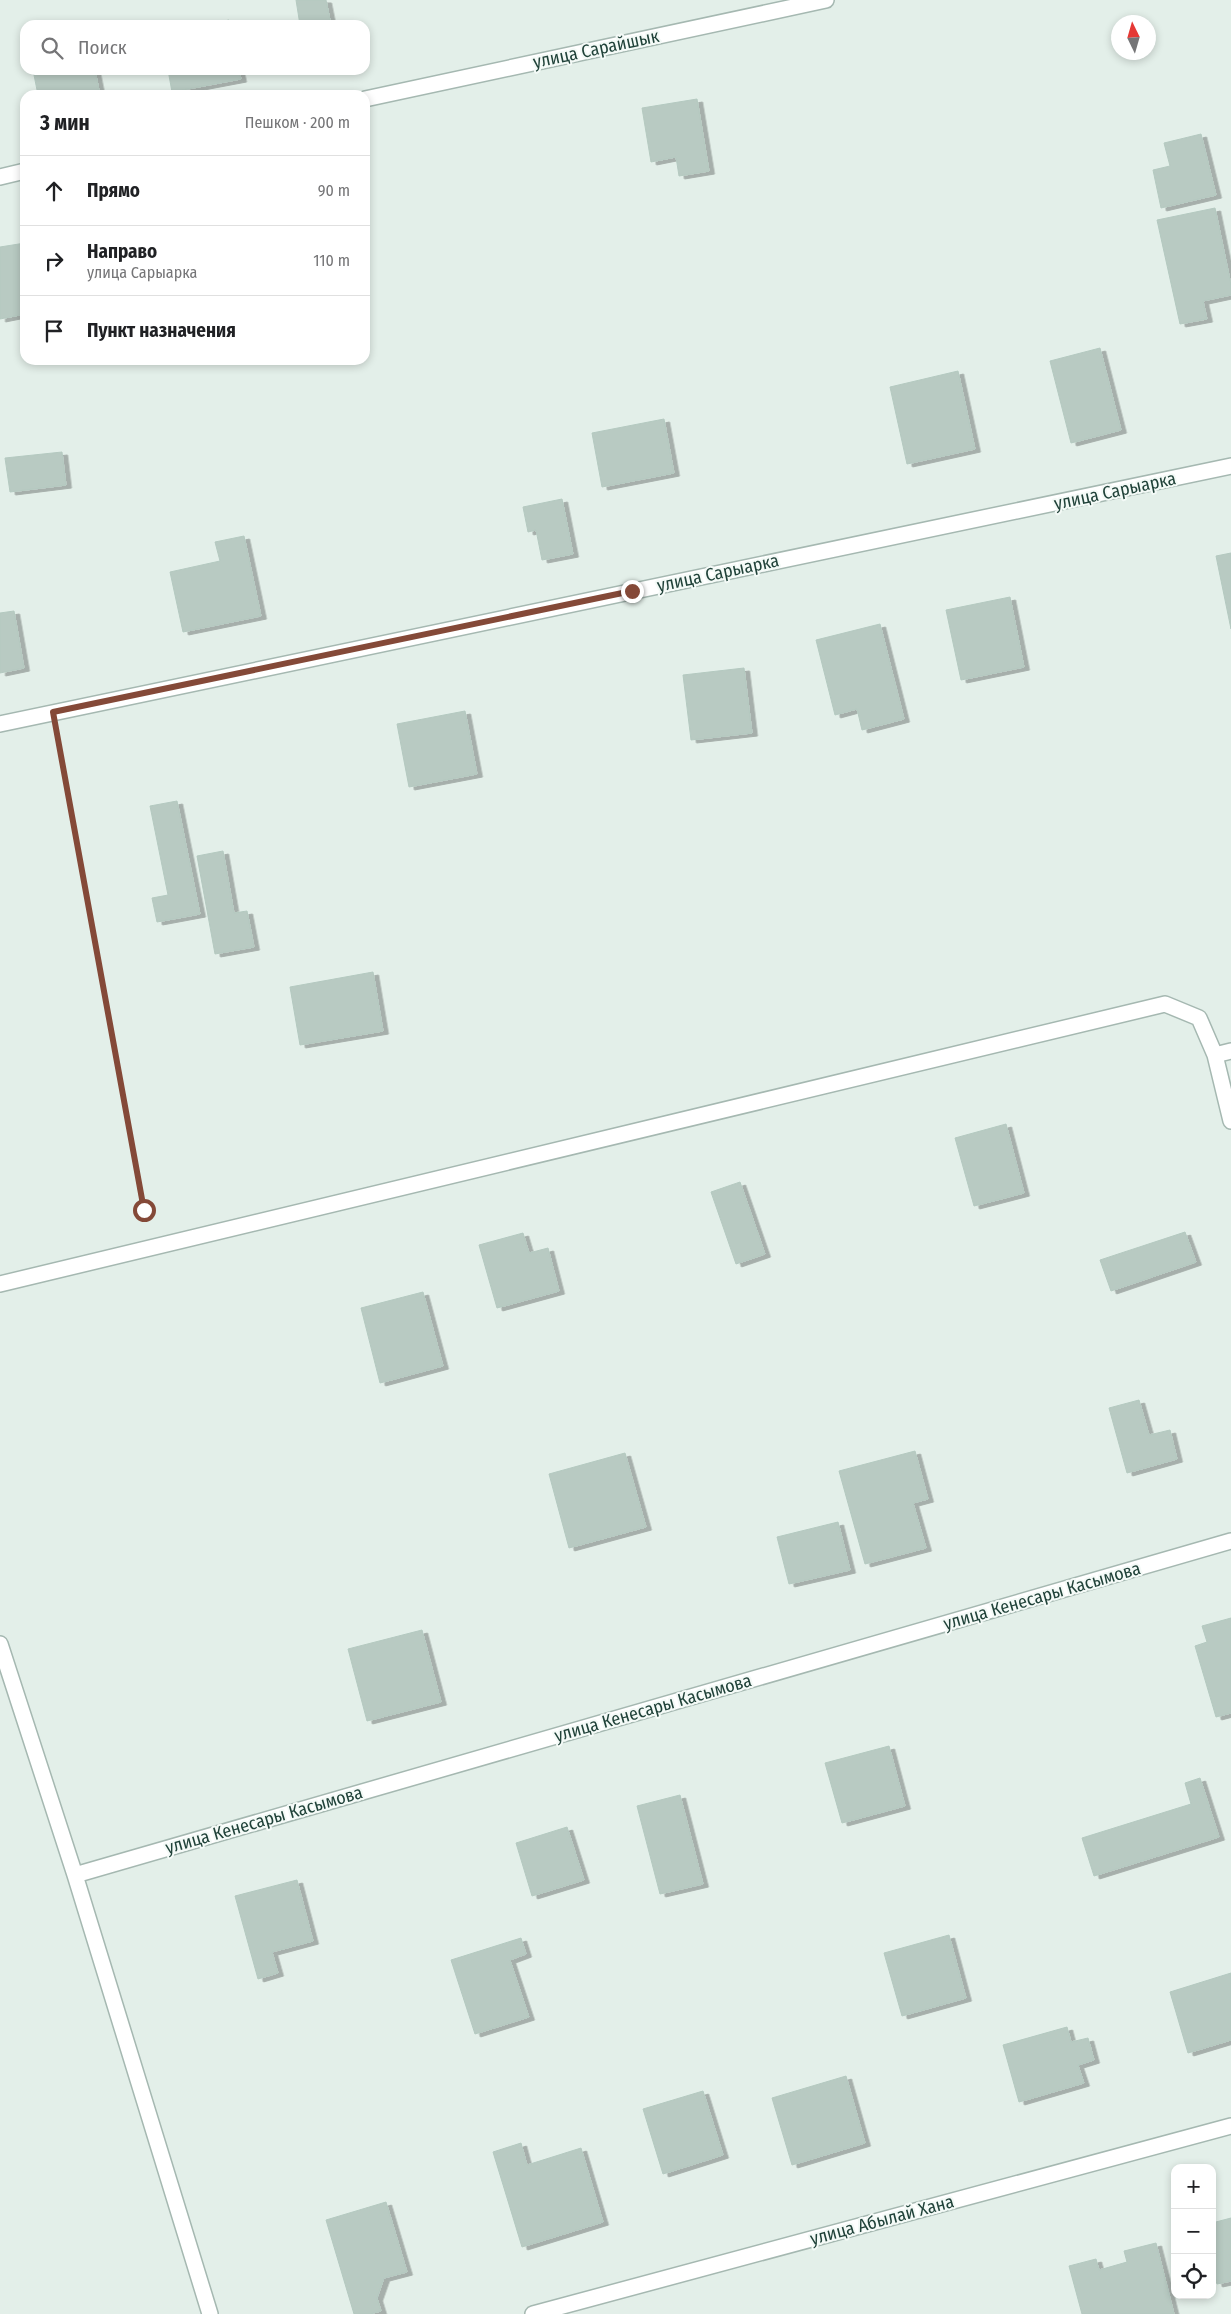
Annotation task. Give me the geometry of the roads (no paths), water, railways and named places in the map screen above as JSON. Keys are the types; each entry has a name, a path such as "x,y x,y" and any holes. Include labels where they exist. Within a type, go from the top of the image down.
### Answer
{"street":[{"name":"улица Сарайшык","path":"370,98 826,0"},
{"path":"0,177 20,172"},
{"name":"улица Сарыарка","path":"0,724 1231,466"},
{"path":"0,1284 1165,1004 1199,1018 1215,1055 1231,1121"},
{"path":"1215,1055 1231,1051"},
{"name":"улица Кенесары Касымова","path":"75,1875 1231,1541"},
{"path":"0,1644 75,1875 210,2314"},
{"name":"улица Абылай Хана","path":"533,2314 1231,2126"}]}
